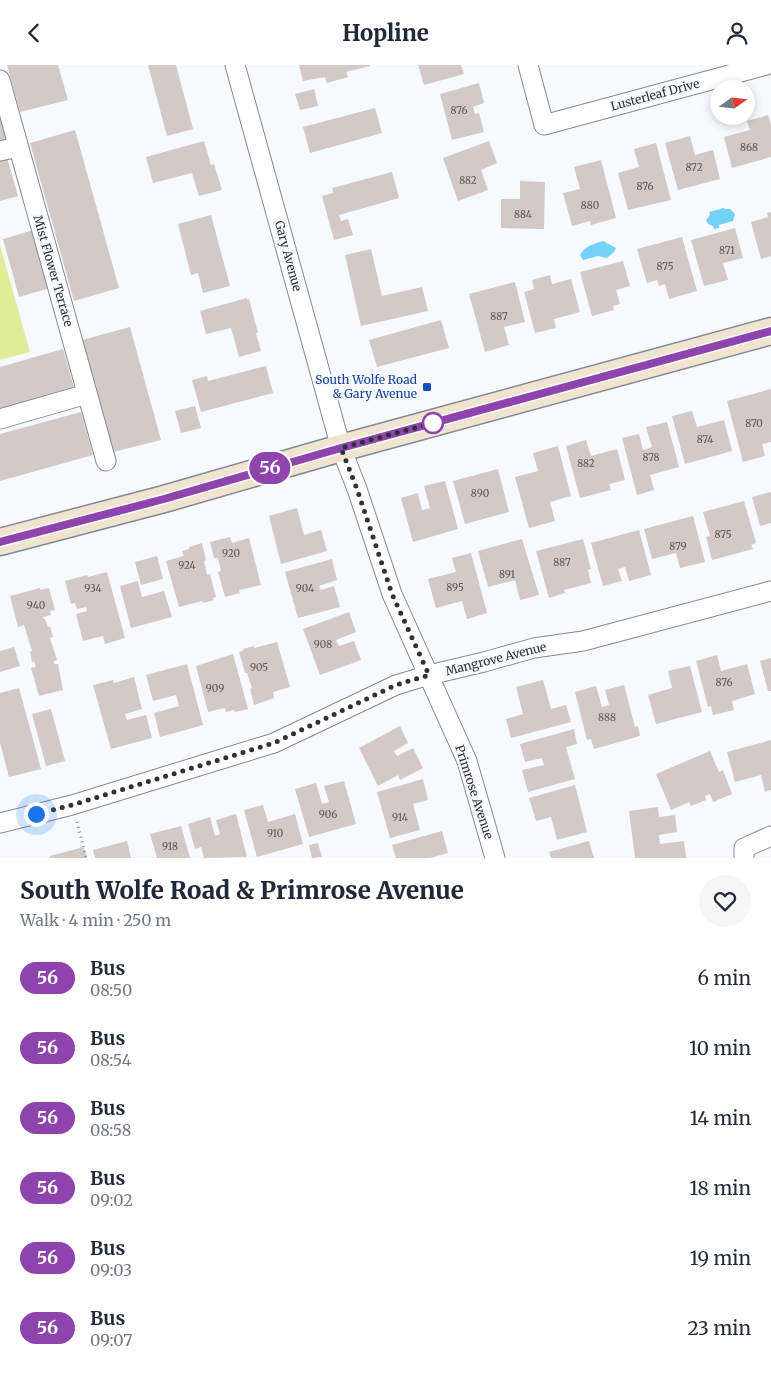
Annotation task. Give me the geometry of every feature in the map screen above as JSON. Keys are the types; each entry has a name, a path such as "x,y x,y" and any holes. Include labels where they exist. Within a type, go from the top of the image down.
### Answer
{"main road":[{"path":"0,542 164,499 341,448 771,331"}],"street":[{"name":"Gary Avenue","path":"235,65 341,448"},
{"name":"Lusterleaf Drive","path":"528,65 544,125 766,65"},
{"name":"Mist Flower Terrace","path":"0,80 106,461"},
{"path":"0,151 18,147"},
{"path":"0,419 87,394"},
{"name":"Primrose Avenue","path":"341,448 357,489 392,594 467,761 495,858"},
{"name":"Mangrove Avenue","path":"0,823 72,805 274,743 396,685 429,675 534,648 583,641 771,591"},
{"path":"744,853 771,836"}],"path":[{"path":"72,805 86,858"}],"green space":[{"path":"0,245 30,352 0,360"}],"water":[{"path":"724,208 730,209 735,214 733,221 719,225 719,228 714,229 706,220 710,215 709,212"},
{"path":"603,241 616,248 614,252 607,258 598,256 583,260 580,255 584,249"}],"building":[{"path":"7,65 58,65 68,100 20,112"},
{"path":"148,65 176,65 193,129 167,136"},
{"path":"299,65 370,66 346,72 348,77 327,83 325,77 303,81"},
{"path":"418,65 461,65 464,74 424,85"},
{"path":"479,83 484,103 473,107 475,114 479,113 484,132 452,140 440,94"},
{"path":"314,89 318,106 300,110 295,94"},
{"path":"375,108 382,133 310,153 303,127"},
{"path":"0,113 8,139 0,141"},
{"path":"768,115 771,125 771,157 732,168 724,137 750,130 748,125 755,125 755,119"},
{"path":"75,130 119,288 74,301 30,143"},
{"path":"690,136 695,155 713,150 720,179 678,190 665,143"},
{"path":"204,141 211,165 214,164 222,190 199,196 192,173 153,183 146,157"},
{"path":"489,141 497,163 481,170 488,190 458,201 443,158"},
{"path":"656,143 671,200 628,210 618,173 639,167 634,149"},
{"path":"6,154 18,196 0,201 0,156"},
{"path":"601,160 616,218 591,225 590,221 572,226 563,193 580,189 574,167"},
{"path":"392,172 399,198 339,215 341,221 348,219 353,235 334,240 322,196 333,193 332,188"},
{"path":"520,181 545,182 544,229 501,228 501,199 520,199"},
{"path":"771,212 771,256 761,259 751,222 768,217 767,213"},
{"path":"211,215 230,286 203,293 198,273 191,275 178,224"},
{"path":"735,228 743,258 723,263 728,280 704,286 691,240"},
{"path":"34,230 50,288 19,297 3,239"},
{"path":"682,237 697,291 669,299 665,284 659,286 657,280 647,283 637,249"},
{"path":"371,249 382,296 422,287 428,311 361,326 345,255"},
{"path":"623,261 630,286 616,290 620,304 613,306 614,310 592,316 580,272"},
{"path":"550,275 552,284 571,279 580,312 554,319 556,328 535,333 524,292 534,289 532,280"},
{"path":"515,282 525,322 504,327 509,345 485,352 469,294"},
{"path":"247,298 247,300 249,299 258,333 256,333 261,351 239,357 231,328 206,334 200,311"},
{"path":"441,320 449,348 377,367 369,340"},
{"path":"130,327 161,440 113,452 82,340"},
{"path":"63,349 75,391 0,412 0,367"},
{"path":"266,366 273,393 201,412 192,380 207,376 208,381"},
{"path":"771,389 771,442 762,444 765,456 743,462 727,401"},
{"path":"195,406 201,428 181,433 175,411"},
{"path":"692,411 697,427 724,420 732,451 685,464 672,416"},
{"path":"81,412 93,455 0,481 0,434"},
{"path":"667,422 679,467 650,475 654,490 637,495 622,438 639,434 643,450 652,447 646,427"},
{"path":"586,440 591,456 617,449 625,480 609,484 611,490 580,498 566,446"},
{"path":"558,446 571,496 550,502 555,521 529,528 515,477 538,471 533,453"},
{"path":"498,469 509,512 465,524 453,481"},
{"path":"445,481 458,529 413,542 401,498 418,493 422,510 430,508 424,486"},
{"path":"771,492 771,523 760,526 752,497"},
{"path":"744,501 756,543 751,545 753,549 712,560 706,537 710,536 703,512"},
{"path":"297,508 304,535 321,530 327,551 281,564 269,516"},
{"path":"693,516 705,562 680,568 676,553 652,559 644,529"},
{"path":"639,530 651,575 629,581 625,567 618,569 622,581 603,586 591,543"},
{"path":"230,537 232,543 249,538 261,585 239,590 240,593 225,597 218,572 221,571 218,558 214,558 210,542"},
{"path":"522,539 539,595 520,600 515,580 488,587 478,551"},
{"path":"583,539 591,569 588,570 591,583 564,590 565,593 549,598 536,551"},
{"path":"202,543 207,575 210,574 216,597 213,598 214,600 203,603 202,601 179,607 166,561 184,556 182,551"},
{"path":"471,553 487,613 467,619 462,601 436,608 428,579 456,572 452,558"},
{"path":"157,556 163,579 141,585 135,562"},
{"path":"332,559 337,580 319,586 321,590 334,586 340,607 298,618 285,572"},
{"path":"107,572 125,638 105,644 103,636 83,641 76,614 87,611 86,607 77,609 75,603 71,604 65,581"},
{"path":"138,581 142,597 164,591 172,617 131,628 120,586"},
{"path":"40,588 40,590 49,588 55,610 50,611 51,615 43,617 48,627 50,626 53,637 50,638 57,660 54,661 54,664 58,664 63,690 39,696 31,668 36,667 34,661 32,662 30,652 32,651 24,625 18,627 10,596"},
{"path":"349,612 356,632 336,640 339,646 354,641 361,660 320,675 303,629"},
{"path":"277,642 290,687 273,692 274,698 254,705 250,689 252,688 239,652 254,646 254,648"},
{"path":"14,647 20,666 0,672 0,651"},
{"path":"233,654 248,709 226,712 225,708 208,712 196,666"},
{"path":"717,655 721,671 747,664 755,694 732,701 734,710 713,715 711,706 708,707 696,661"},
{"path":"771,658 771,691 768,691 760,661"},
{"path":"187,664 203,725 160,737 154,713 179,706 176,695 153,701 146,675"},
{"path":"690,666 702,712 656,724 648,695 672,688 668,671"},
{"path":"134,677 142,709 125,714 127,720 146,715 152,738 111,749 93,685 113,680 114,683"},
{"path":"543,680 551,709 566,705 571,722 511,738 506,719 523,714 516,687"},
{"path":"624,685 635,727 638,726 640,736 594,749 591,739 587,740 575,692 596,686 602,707 609,705 605,690"},
{"path":"19,688 41,769 9,777 0,743 0,693"},
{"path":"51,709 65,761 46,766 32,714"},
{"path":"400,726 408,743 394,751 397,756 413,748 423,768 400,780 398,775 378,786 359,748"},
{"path":"574,729 577,744 566,747 575,779 528,792 522,770 544,765 542,758 525,762 520,744"},
{"path":"771,740 771,790 765,792 761,775 735,782 727,752"},
{"path":"710,751 719,772 723,770 732,794 713,802 710,794 705,796 706,800 691,806 689,802 671,810 656,774"},
{"path":"423,779 428,800 413,804 420,830 390,838 377,792"},
{"path":"344,781 356,824 309,837 295,789 316,783 322,804 329,802 324,786"},
{"path":"575,785 587,832 557,840 551,817 536,821 529,798"},
{"path":"263,805 268,822 295,814 303,844 257,857 244,810"},
{"path":"658,807 659,817 675,815 677,832 659,835 660,844 684,841 686,858 635,858 629,811"},
{"path":"236,814 247,857 204,858 201,847 195,849 188,824 210,817 215,836 220,834 216,820"},
{"path":"181,826 190,858 157,858 150,834"},
{"path":"442,831 448,853 430,858 396,858 392,845"},
{"path":"127,841 131,858 95,858 93,850"},
{"path":"589,841 594,858 551,858 549,852"},
{"path":"318,843 322,857 312,858 309,845"},
{"path":"84,847 87,858 50,858 50,856"}],"bus line":[{"name":"56","path":"0,542 164,499 341,448 771,331"}],"place":[{"name":"South Wolfe Road & Gary Avenue","path":"427,387"}],"route":[{"path":"36,814 72,805 274,743 396,685 429,675 392,594 357,489 341,448 433,423"}]}
